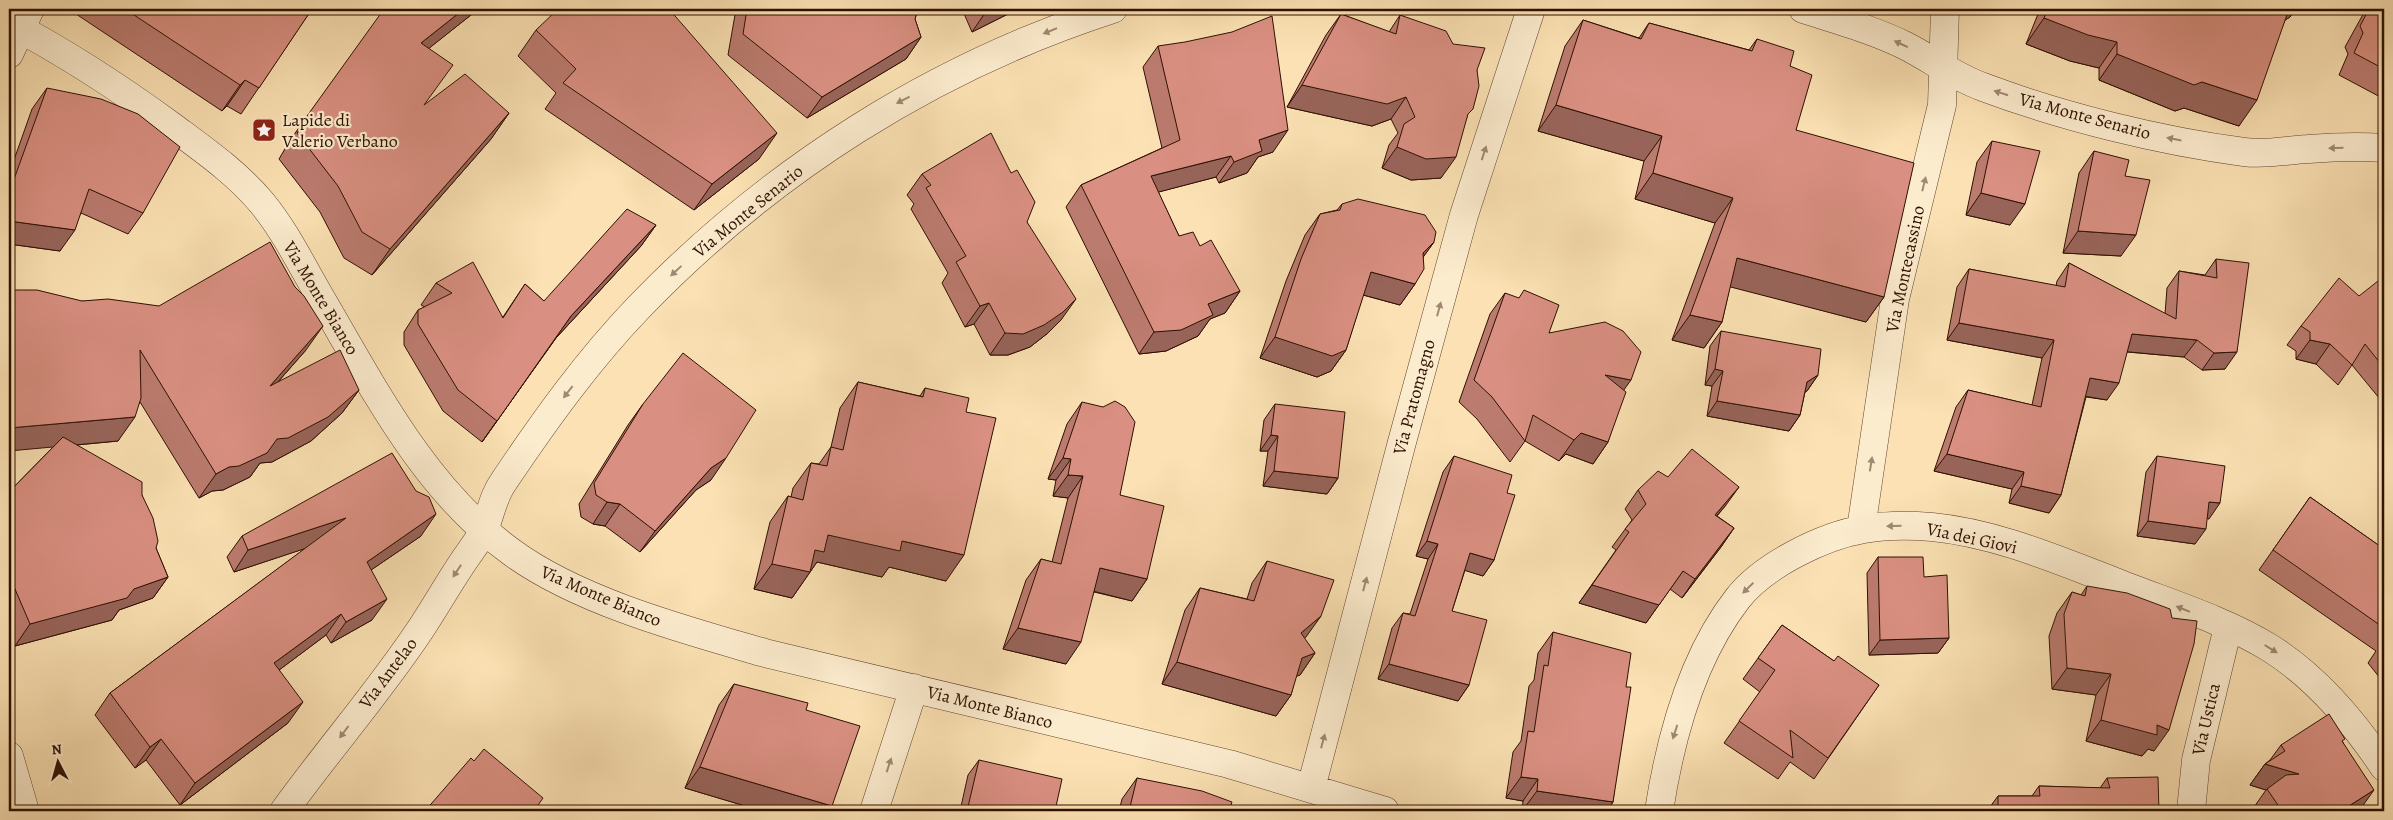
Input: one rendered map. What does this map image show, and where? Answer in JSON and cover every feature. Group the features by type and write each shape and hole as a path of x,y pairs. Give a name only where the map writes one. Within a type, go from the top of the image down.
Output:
{"street":[{"name":"Via Monte Senario","path":"484,530 501,484 580,376 639,308 737,216 814,158 892,106 1006,50 1070,23 1112,9"},
{"name":"Via Pratomagno","path":"1311,788 1399,451 1464,215 1530,9"},
{"name":"Via Monte Senario","path":"1803,9 1888,38 1923,56 1943,69 1983,87 2059,111 2149,134 2225,149 2263,153 2308,149 2384,148"},
{"name":"Via Montecassino","path":"1861,529 1895,299 1942,105 1945,9"},
{"name":"Via Monte Bianco","path":"19,20 199,146 222,164 262,204 290,246 418,456 444,488 484,530 508,550 550,576 664,622 765,653 1229,764 1385,811"},
{"path":"9,54 19,20"},
{"name":"Via dei Giovi","path":"1659,811 1670,749 1681,712 1703,657 1737,599 1767,572 1794,555 1861,529 1891,526 1934,528 2011,544 2065,563 2228,627 2272,649 2306,676 2355,728 2384,767"},
{"name":"Via Antelao","path":"284,811 398,661 484,530"},
{"name":"Via Ustica","path":"2191,811 2199,747 2228,627"},
{"path":"874,811 914,688"},
{"path":"9,756 26,811"}],"building":[{"path":"125,9 312,9 259,88 245,80 240,85"},
{"path":"384,9 464,9 421,43 453,65 424,105 465,74 509,113 390,249 362,232 338,186 297,133 307,116"},
{"path":"558,9 669,9 777,133 712,184 563,83 576,69 536,30"},
{"path":"747,9 918,9 915,19 921,37 822,97 743,34"},
{"path":"2048,9 2289,9 2257,100 2202,82 2194,85 2117,54 2117,42 2088,35 2044,18"},
{"path":"2369,9 2384,9 2384,69 2354,53 2363,33 2360,26"},
{"path":"1341,14 1396,34 1400,15 1446,31 1453,44 1485,48 1477,70 1479,86 1473,109 1468,114 1456,157 1426,159 1397,147 1404,124 1415,117 1406,97 1387,104 1302,85"},
{"path":"1272,16 1288,130 1259,140 1262,151 1234,162 1231,156 1151,176 1179,236 1193,232 1200,246 1211,240 1240,291 1208,304 1213,315 1181,330 1154,332 1081,185 1180,140 1158,46 1232,32"},
{"path":"1583,20 1641,39 1649,23 1752,51 1757,39 1794,51 1790,66 1812,75 1796,130 1914,163 1884,297 1737,258 1722,322 1690,315 1733,198 1653,173 1662,136 1556,105"},
{"path":"47,88 101,99 138,114 180,147 143,213 89,189 75,230 9,221 9,193"},
{"path":"991,133 1011,173 1017,170 1035,202 1027,222 1076,299 1063,312 1044,325 1023,334 1005,333 989,303 980,306 956,262 966,256 926,188 931,185 922,174"},
{"path":"1992,141 2040,151 2025,204 1981,193"},
{"path":"2094,151 2129,160 2125,176 2150,180 2136,235 2078,231"},
{"path":"1358,199 1425,215 1436,232 1434,242 1423,253 1424,269 1415,284 1371,272 1346,350 1332,356 1275,337 1301,259 1320,214 1340,210 1342,204"},
{"path":"627,209 656,225 571,316 497,421 458,390 418,324 418,310 452,293 436,283 473,262 503,318 525,284 544,301"},
{"path":"270,242 295,287 304,296 323,326 270,386 340,350 359,390 328,417 288,438 277,439 267,453 239,466 229,467 216,474 140,350 141,398 135,417 9,428 9,290 37,290 82,301 108,299 159,306"},
{"path":"2216,259 2249,263 2237,352 2214,353 2197,340 2132,334 2119,383 2090,378 2061,495 2021,486 2024,472 1947,454 1968,390 2041,407 2054,340 1959,323 1969,269 2065,287 2069,263 2176,319 2179,271 2217,278"},
{"path":"2339,278 2359,296 2378,281 2384,288 2384,368 2365,344 2352,365 2330,344 2310,340 2310,332 2301,326"},
{"path":"1524,290 1559,305 1549,333 1605,322 1623,331 1641,352 1631,380 1605,375 1626,392 1608,442 1581,433 1574,440 1533,415 1525,441 1492,397 1474,380 1505,293 1519,298"},
{"path":"1721,331 1821,349 1818,375 1807,382 1800,415 1717,401 1723,371 1715,369"},
{"path":"683,353 756,410 726,458 711,468 655,531 620,504 607,502 596,495 594,483 643,404"},
{"path":"858,382 923,397 925,388 969,398 966,412 996,418 964,555 902,541 900,551 828,535 824,552 815,550 810,572 772,564 788,496 803,500 811,463 827,466 831,447 843,450"},
{"path":"1115,401 1125,407 1135,422 1120,495 1164,506 1147,579 1100,568 1081,642 1018,628 1041,559 1061,564 1083,476 1068,475 1071,459 1063,458 1082,402 1103,407"},
{"path":"1275,404 1345,412 1338,478 1274,471 1278,436 1271,435"},
{"path":"63,437 142,482 142,495 153,518 158,541 156,548 168,577 134,589 127,598 30,624 9,575 9,492"},
{"path":"1692,449 1739,487 1715,515 1734,528 1695,579 1683,571 1659,605 1592,585 1629,532 1625,529 1646,504 1638,490 1658,471 1668,477"},
{"path":"392,453 416,491 429,497 436,514 367,562 387,599 346,622 341,614 274,663 303,702 195,783 161,739 150,747 110,693 346,518 248,550 242,536"},
{"path":"1454,456 1512,475 1507,493 1515,495 1494,560 1470,553 1452,611 1487,620 1469,685 1389,664 1403,613 1415,616 1438,544 1427,541"},
{"path":"2157,456 2225,466 2220,503 2209,502 2206,529 2148,521"},
{"path":"2310,497 2384,549 2384,628 2273,550"},
{"path":"1878,557 1923,557 1924,577 1947,575 1949,638 1880,640"},
{"path":"1267,561 1334,580 1321,616 1301,633 1315,653 1302,658 1291,695 1177,662 1200,588 1254,601"},
{"path":"2087,586 2127,593 2170,609 2172,618 2197,621 2194,644 2169,730 2157,725 2157,735 2101,720 2111,674 2067,668 2064,614 2072,592 2085,596"},
{"path":"1782,625 1834,661 1838,656 1879,685 1828,758 1790,730 1793,758 1739,721 1775,670 1758,658"},
{"path":"1553,632 1631,653 1626,687 1631,687 1613,802 1537,791 1538,779 1521,777 1528,731 1534,732 1544,665 1548,666"},
{"path":"734,684 808,703 806,710 860,726 832,806 700,767"},
{"path":"2329,714 2345,739 2342,741 2374,790 2341,811 2282,811 2267,789 2286,775 2299,774 2265,764 2285,751 2281,745"},
{"path":"484,749 543,798 534,811 425,811 471,758 474,761"},
{"path":"979,760 1062,779 1055,811 967,811"},
{"path":"2158,777 2159,811 1998,811 1998,796 2040,796 2039,786 2110,788 2107,778"},
{"path":"1137,778 1202,791 1232,802 1229,811 1129,811"}],"place":[{"name":"Lapide di Valerio Verbano","path":"264,130"}]}
